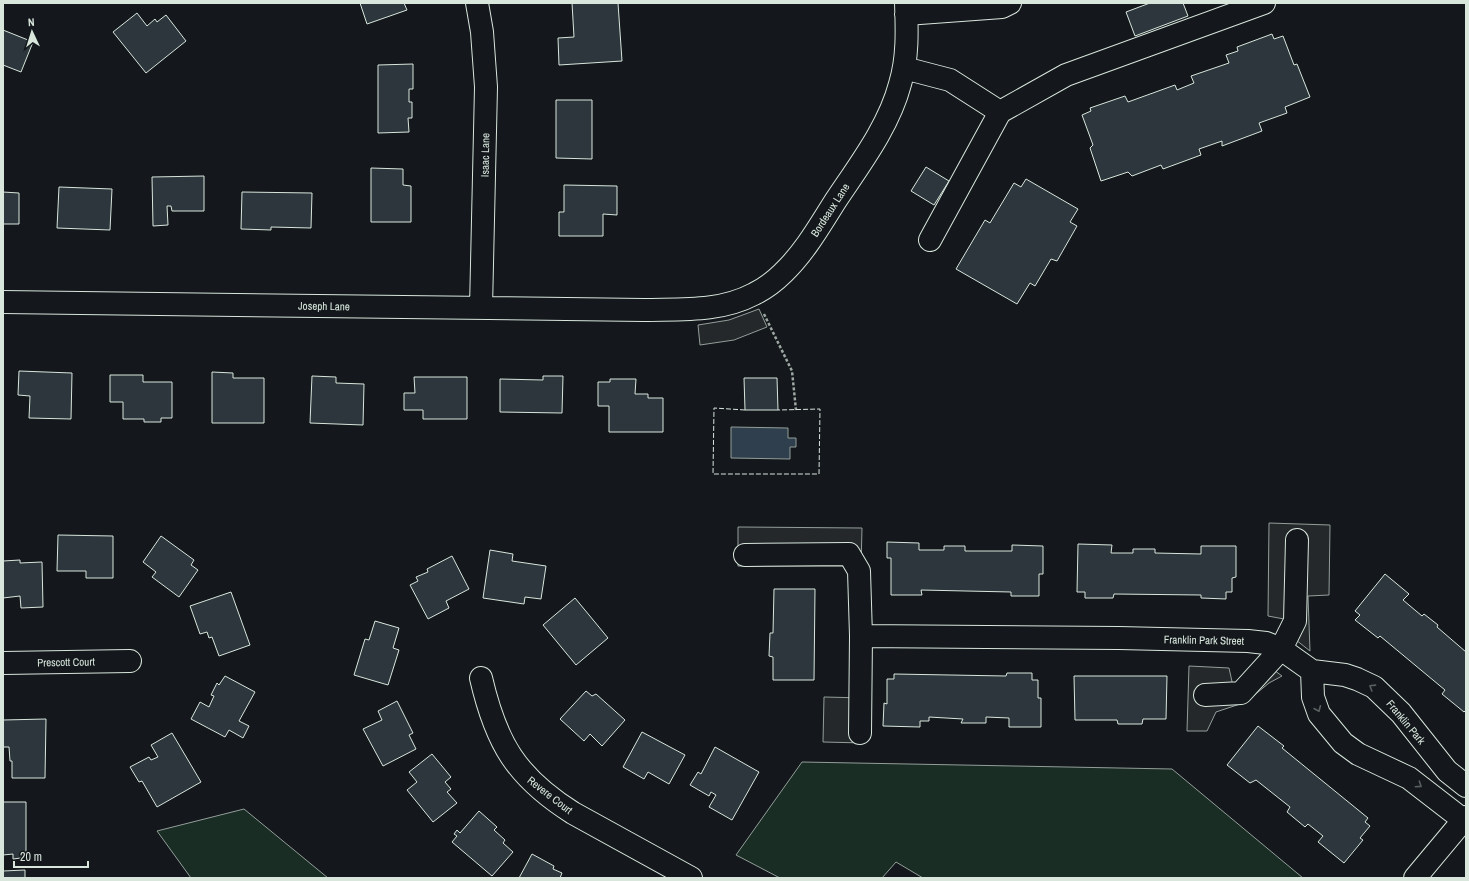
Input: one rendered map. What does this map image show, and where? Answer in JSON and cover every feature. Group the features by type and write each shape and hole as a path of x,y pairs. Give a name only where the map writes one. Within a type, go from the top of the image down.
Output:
{"street":[{"name":"Isaac Lane","path":"477,3 482,32 486,87 480,308"},
{"path":"906,9 1002,8 1010,3"},
{"path":"930,240 1000,112 1066,75 1264,3"},
{"name":"Bordeaux Lane","path":"644,310 702,309 721,306 754,294 783,273 807,245 868,152 882,126 900,86 904,68 906,9"},
{"path":"904,68 950,80 1000,112"},
{"name":"Joseph Lane","path":"3,302 644,310"},
{"path":"1205,695 1241,693 1281,649 1295,621 1297,540"},
{"path":"745,555 849,554 859,571 861,636 860,733"},
{"name":"Franklin Park Street","path":"861,636 1119,638 1248,641 1266,644 1281,649 1312,671"},
{"name":"Prescott Court","path":"3,663 130,661"},
{"path":"1312,671 1313,697 1319,714 1343,743 1358,754 1409,778 1465,819 1415,878"},
{"name":"Franklin Park","path":"1312,671 1345,675 1374,687 1401,713 1447,771 1466,786"},
{"name":"Revere Court","path":"481,678 497,732 516,764 528,778 557,803 573,813 691,878"}],"path":[{"path":"754,294 792,371 796,410"}],"green space":[{"path":"802,762 1172,769 1303,878 923,878 896,862 882,878 780,878 736,855"},
{"path":"244,809 328,878 191,878 157,831"}],"shaded area":[{"path":"759,309 767,327 734,340 700,345 698,325 729,320"},
{"path":"1269,523 1330,525 1329,595 1308,596 1310,651 1282,629 1284,619 1268,616"},
{"path":"738,527 862,528 861,566 738,566"},
{"path":"1260,660 1282,676 1269,683 1246,702 1216,712 1207,731 1187,731 1189,666 1229,668 1233,686"},
{"path":"824,697 865,698 864,743 823,742"}],"water":[{"path":"731,427 788,428 788,438 796,438 796,447 790,447 790,459 731,458"}],"building":[{"path":"360,3 404,3 407,10 367,24"},
{"path":"572,3 618,3 622,61 559,65 558,38 574,37"},
{"path":"1150,3 1183,3 1188,16 1135,36 1126,12"},
{"path":"137,13 147,26 155,19 157,22 166,15 186,41 146,73 113,32"},
{"path":"3,30 33,42 21,72 3,65"},
{"path":"1272,34 1274,39 1283,36 1294,65 1297,64 1310,97 1285,107 1287,113 1259,123 1262,131 1222,146 1222,141 1199,149 1201,155 1163,169 1161,165 1132,176 1128,172 1101,181 1090,148 1093,145 1082,115 1091,111 1090,108 1125,96 1128,102 1175,85 1177,90 1194,83 1191,76 1229,63 1226,55 1238,51 1237,47"},
{"path":"413,64 413,89 409,89 409,102 412,102 412,118 408,118 409,132 378,133 378,65"},
{"path":"556,100 592,100 592,159 556,158"},
{"path":"926,167 949,181 934,205 911,191"},
{"path":"371,168 403,169 403,185 411,186 411,222 371,222"},
{"path":"204,176 204,211 172,211 171,206 167,206 168,225 153,226 152,177"},
{"path":"1026,179 1078,209 1070,222 1077,226 1057,261 1051,259 1035,286 1030,283 1017,304 956,269 985,220 990,223 1014,183 1021,187"},
{"path":"564,185 617,186 617,215 603,214 603,236 559,236 559,212 564,212"},
{"path":"59,187 112,189 110,230 57,228"},
{"path":"3,192 19,193 19,224 3,224"},
{"path":"242,192 312,193 311,228 271,227 271,230 241,229"},
{"path":"19,371 72,373 71,419 29,418 30,396 18,395"},
{"path":"212,372 233,373 233,378 264,378 264,423 212,423"},
{"path":"110,375 143,375 143,382 172,382 172,418 161,418 161,422 144,422 144,419 123,419 123,402 110,402"},
{"path":"312,376 336,377 336,383 364,384 363,425 310,423"},
{"path":"543,376 563,376 562,413 500,412 500,379 543,380"},
{"path":"414,377 467,377 467,419 423,419 423,410 404,410 404,393 415,393"},
{"path":"744,378 777,378 778,410 745,410"},
{"path":"610,379 636,379 635,394 648,394 648,398 663,398 663,432 609,432 609,406 598,406 598,382 610,382"},
{"path":"58,535 113,536 113,578 86,578 86,571 57,571"},
{"path":"161,536 194,560 191,565 198,570 179,597 152,577 156,572 143,562"},
{"path":"887,542 919,543 919,550 944,550 944,546 965,546 965,551 1012,551 1012,545 1043,546 1043,574 1039,574 1039,596 1011,596 1011,592 921,590 922,595 891,595 891,558 887,558"},
{"path":"1078,544 1112,545 1111,553 1133,553 1133,549 1155,549 1155,553 1201,554 1201,546 1236,546 1236,577 1232,578 1232,592 1226,592 1226,599 1201,598 1201,595 1114,594 1113,598 1085,598 1085,592 1077,592"},
{"path":"490,550 513,554 512,561 546,566 541,599 525,597 524,604 483,598"},
{"path":"452,556 469,589 446,601 449,608 428,619 410,585 418,581 416,577 428,572 427,569"},
{"path":"20,560 20,563 42,562 43,607 21,608 20,596 3,598 3,561"},
{"path":"1385,574 1409,594 1403,600 1422,616 1424,614 1438,625 1437,627 1466,652 1466,710 1464,712 1442,694 1445,690 1380,636 1378,638 1355,620 1360,615 1355,611"},
{"path":"774,589 815,589 814,680 773,680 773,657 769,656 770,633 773,633"},
{"path":"231,592 250,645 219,656 212,637 209,638 207,632 200,634 190,606"},
{"path":"575,598 608,638 576,665 543,625"},
{"path":"375,621 399,628 393,648 399,650 388,685 354,675 365,639 369,640"},
{"path":"1007,673 1032,673 1032,680 1038,680 1038,698 1041,698 1041,727 1009,727 1009,718 986,717 986,723 961,723 963,719 929,717 929,721 920,721 920,727 883,726 884,703 887,704 887,679 894,679 894,674 1006,676"},
{"path":"225,676 255,692 239,721 249,726 243,738 229,730 225,737 191,719 200,702 209,707 214,696 211,695 217,683 219,685"},
{"path":"1074,676 1167,676 1166,719 1143,719 1142,724 1118,724 1117,720 1075,720"},
{"path":"586,691 592,696 596,694 625,720 602,746 590,734 584,741 560,719"},
{"path":"397,701 413,733 409,735 416,749 383,766 363,729 382,720 378,711"},
{"path":"46,719 45,778 12,778 12,761 10,761 9,747 3,747 3,720"},
{"path":"1258,726 1284,746 1282,748 1368,818 1365,822 1370,826 1360,838 1363,840 1344,863 1318,842 1323,836 1308,824 1305,827 1287,812 1290,807 1256,780 1250,783 1227,765"},
{"path":"642,732 685,755 669,784 648,772 644,779 623,767"},
{"path":"172,733 201,782 157,807 142,781 139,782 130,767 149,757 151,760 158,757 151,745"},
{"path":"715,747 759,772 732,820 709,807 716,795 711,792 709,796 690,785 698,772 701,774"},
{"path":"432,754 451,777 445,782 451,789 447,792 457,803 433,822 407,790 417,782 409,772"},
{"path":"3,802 26,802 26,853 21,853 21,858 13,859 13,854 3,855"},
{"path":"479,811 497,827 494,830 505,840 503,843 513,852 492,876 452,842 457,836 454,834 457,830 460,833"},
{"path":"532,854 554,866 553,869 562,873 560,878 519,878"},
{"path":"25,870 25,878 3,878 3,871"}],"fence":[{"path":"745,410 714,408 713,474 819,474 820,409 778,410"}]}
